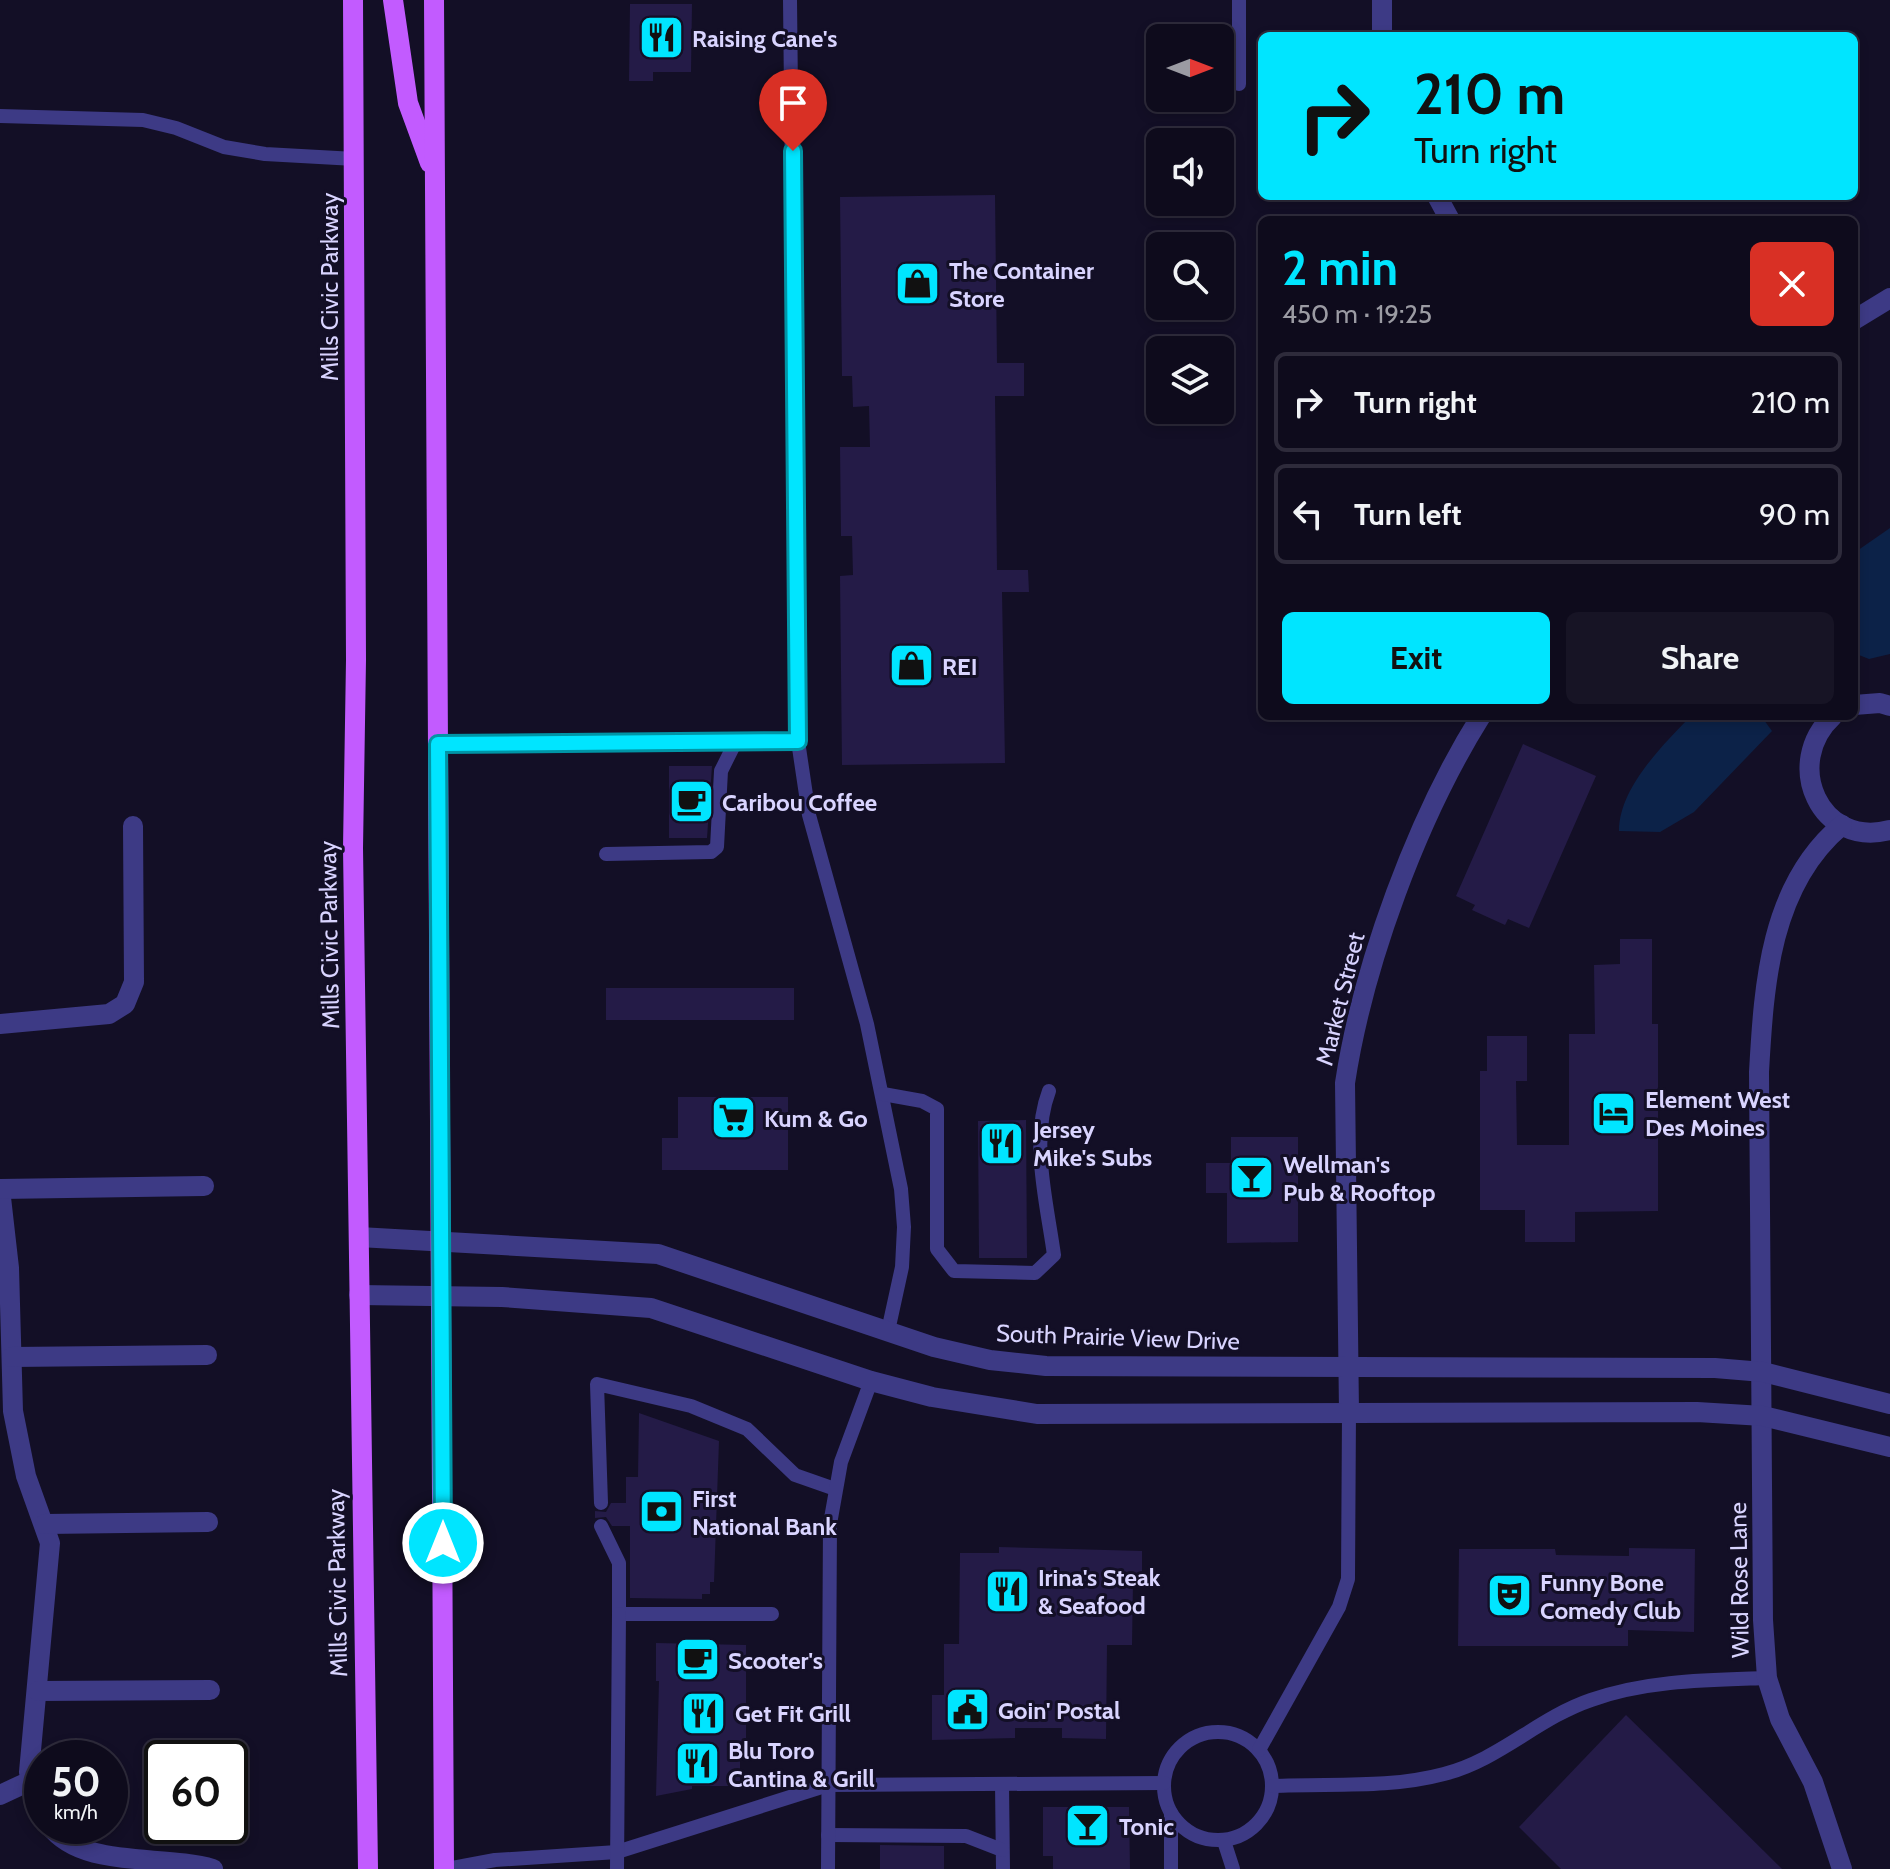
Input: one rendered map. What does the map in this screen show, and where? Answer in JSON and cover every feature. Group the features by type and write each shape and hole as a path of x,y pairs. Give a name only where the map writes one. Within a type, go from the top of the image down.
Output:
{"main road":[{"name":"Mills Civic Parkway","path":"353,0 353,848 368,1869"},
{"path":"393,0 408,103 435,174"},
{"path":"434,0 446,1869"}],"street":[{"path":"1382,0 1382,32"},
{"path":"1858,318 1890,298"},
{"path":"1858,705 1880,703 1890,706"},
{"name":"Market Street","path":"1349,1412 1345,1083 1350,1051 1371,969 1389,916 1430,815 1479,720"},
{"path":"1824,720 1812,745 1807,767 1811,789 1825,811 1842,825 1862,832 1890,830"},
{"name":"Wild Rose Lane","path":"1842,825 1821,843 1800,868 1777,933 1763,995 1759,1147 1763,1620 1767,1678 1780,1719 1813,1782 1842,1869"},
{"path":"0,1024 109,1014 125,1004 134,982 133,826"},
{"path":"34,1740 50,1543 26,1476 13,1411 0,1189 204,1186"},
{"name":"South Prairie View Drive","path":"359,1237 658,1254 888,1331 990,1360 1046,1366 1715,1368 1763,1372 1890,1404"},
{"path":"359,1295 441,1295 651,1308 871,1381 946,1400 1037,1414 1697,1412 1763,1416 1890,1447"},
{"path":"12,1357 207,1355"},
{"path":"45,1524 208,1522"},
{"path":"38,1691 210,1690"},
{"path":"0,1795 24,1784"},
{"path":"67,1844 75,1852 106,1862 191,1862 213,1869"}],"lane":[{"path":"790,0 798,741 809,815 883,1094 904,1227 902,1267 888,1331"},
{"path":"1239,0 1239,84"},
{"path":"0,116 143,120 237,150 355,159"},
{"path":"606,854 711,852 717,847 721,771 736,741"},
{"path":"438,744 798,741"},
{"path":"883,1094 922,1101 937,1109 937,1249 954,1271 1035,1273 1054,1255 1041,1152 1041,1112 1049,1091"},
{"path":"828,1869 828,1599 835,1489 871,1381"},
{"path":"601,1503 597,1384 691,1406 747,1429 795,1475 835,1489"},
{"path":"1259,1750 1339,1607 1348,1579 1349,1412"},
{"path":"601,1526 619,1563 617,1869"},
{"path":"619,1614 772,1614"},
{"path":"1273,1786 1392,1784 1445,1774 1499,1753 1541,1724 1590,1700 1635,1688 1767,1678"},
{"path":"1171,1813 1183,1828 1204,1839 1224,1841 1240,1836 1257,1824 1269,1807 1273,1786 1269,1766 1259,1750 1244,1738 1227,1732 1210,1732 1193,1737 1178,1749 1170,1761 1164,1783 1171,1813 1171,1869"},
{"path":"446,1869 495,1860 617,1852 828,1785 1164,1783"},
{"path":"1002,1784 1003,1869"},
{"path":"828,1835 966,1836 1002,1850"},
{"path":"1224,1841 1233,1869"}],"water":[{"path":"1890,528 1890,654 1869,659 1858,655 1858,550"},
{"path":"1687,720 1764,720 1772,731 1694,812 1660,832 1619,831 1626,799 1655,754"}],"building":[{"name":"Raising Cane's","path":"630,4 692,4 691,72 653,72 653,81 629,81"},
{"path":"995,195 997,363 1024,363 1024,396 995,396 997,570 1028,570 1029,592 1002,592 1005,763 842,765 840,576 853,575 852,536 841,536 840,447 870,447 869,406 853,407 852,376 842,376 840,197"},
{"path":"1523,744 1596,776 1529,928 1508,919 1505,925 1472,910 1475,905 1456,896"},
{"name":"Caribou Coffee","path":"669,766 712,766 707,838 669,838"},
{"name":"Element West Des Moines","path":"1620,939 1652,939 1652,1024 1658,1024 1658,1211 1575,1212 1575,1242 1525,1242 1525,1210 1480,1210 1480,1071 1487,1071 1487,1036 1527,1036 1527,1081 1516,1081 1517,1145 1569,1145 1569,1034 1595,1034 1594,965 1620,964"},
{"path":"606,988 794,988 794,1020 606,1020"},
{"name":"Kum & Go","path":"678,1097 788,1097 788,1170 662,1170 662,1138 678,1138"},
{"path":"1026,1120 1027,1258 979,1258 978,1121"},
{"name":"Wellman's Pub & Rooftop","path":"1231,1137 1298,1137 1298,1242 1227,1243 1227,1193 1206,1193 1206,1163 1231,1163"},
{"name":"First National Bank","path":"639,1413 719,1441 714,1582 710,1582 710,1594 702,1594 702,1599 630,1598 630,1526 612,1526 606,1517 595,1518 595,1511 606,1512 611,1503 626,1503 626,1477 638,1477"},
{"path":"999,1547 1142,1551 1142,1582 1133,1582 1132,1645 1107,1645 1106,1739 1062,1738 1062,1728 1015,1728 1015,1738 932,1740 932,1695 944,1695 944,1644 959,1644 960,1553 999,1553"},
{"path":"1629,1548 1695,1549 1694,1632 1628,1630 1628,1646 1458,1646 1459,1549 1555,1549 1556,1555 1629,1556"},
{"path":"656,1643 746,1645 746,1747 740,1747 740,1786 692,1786 692,1789 656,1796 659,1681 656,1681"},
{"path":"1626,1715 1782,1869 1561,1869 1519,1827"},
{"path":"1043,1807 1129,1807 1130,1869 1053,1869 1053,1856 1043,1856"},
{"path":"880,1845 944,1846 944,1869 880,1869"}],"place":[{"name":"Raising Cane's","path":"661,38"},
{"name":"The Container Store","path":"918,284"},
{"name":"REI","path":"911,666"},
{"name":"Caribou Coffee","path":"691,802"},
{"name":"Element West Des Moines","path":"1614,1113"},
{"name":"Kum & Go","path":"733,1118"},
{"name":"Jersey Mike's Subs","path":"1002,1143"},
{"name":"Wellman's Pub & Rooftop","path":"1252,1178"},
{"name":"First National Bank","path":"661,1512"},
{"name":"Irina's Steak & Seafood","path":"1007,1591"},
{"name":"Funny Bone Comedy Club","path":"1509,1596"},
{"name":"Scooter's","path":"697,1660"},
{"name":"Goin' Postal","path":"967,1710"},
{"name":"Get Fit Grill","path":"704,1713"},
{"name":"Blu Toro Cantina & Grill","path":"697,1764"},
{"name":"Tonic","path":"1088,1826"}],"route":[{"path":"443,1543 438,744 798,741 793,151"}]}
